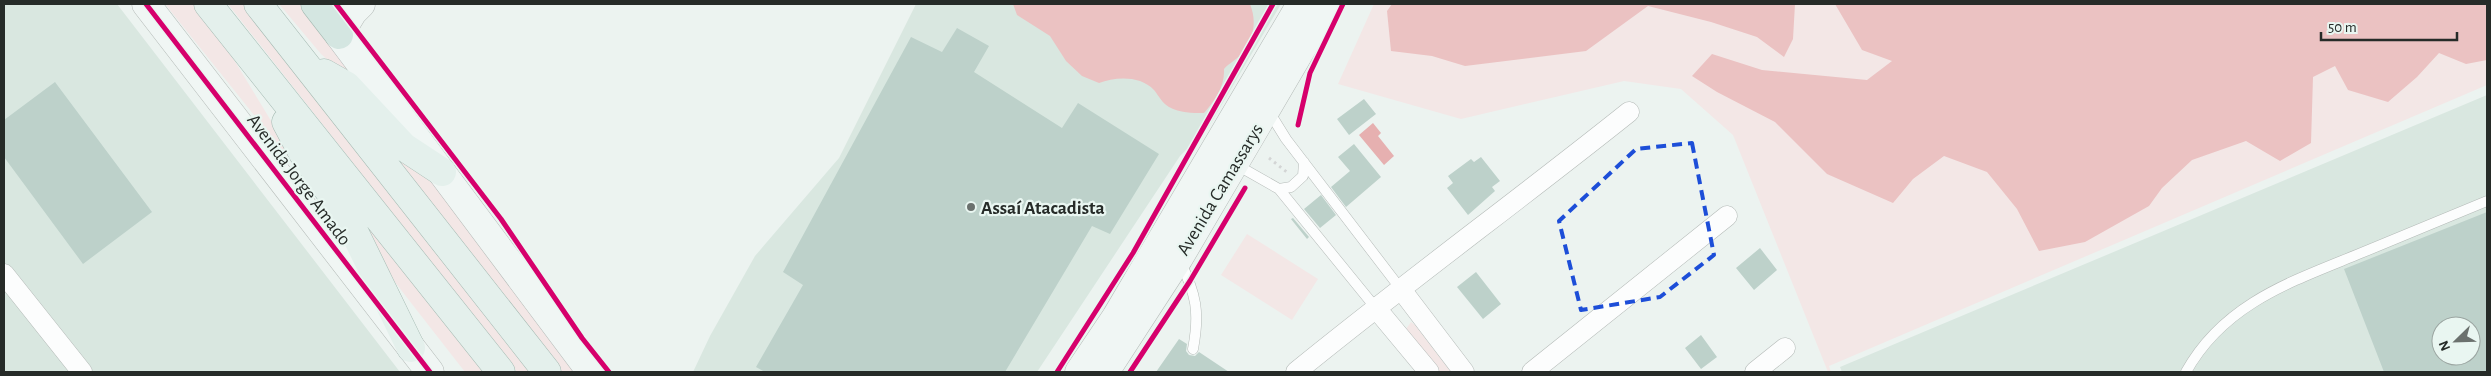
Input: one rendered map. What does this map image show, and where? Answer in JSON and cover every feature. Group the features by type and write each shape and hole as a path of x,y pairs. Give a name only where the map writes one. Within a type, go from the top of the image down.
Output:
{"highway":[{"path":"315,4 339,35"}],"main road":[{"name":"Avenida Jorge Amado","path":"208,4 501,372"},
{"path":"258,4 547,372"},
{"path":"248,54 302,152 347,217 410,348"},
{"path":"310,68 328,74 346,86 404,148 442,172"}],"street":[{"name":"Avenida Jorge Amado","path":"146,4 430,372"},
{"path":"361,4 353,12 339,35 591,372"},
{"name":"Avenida Camassarys","path":"1080,372 1116,317 1300,4"},
{"name":"Avenida Camassarys","path":"1105,372 1178,258 1328,4"},
{"path":"1296,372 1375,307 1518,200 1629,112"},
{"path":"1532,372 1727,216"},
{"path":"4,274 82,372"},
{"path":"1400,288 1464,372"},
{"path":"1375,307 1429,372"},
{"path":"1755,372 1785,348"}],"lane":[{"path":"1267,108 1286,139 1400,288"},
{"path":"1279,188 1291,186 1303,176 1304,162"},
{"path":"1234,163 1279,188 1375,307"},
{"path":"2186,372 2193,359 2225,322 2272,290 2487,201"},
{"path":"1178,258 1196,297 1197,330 1193,349"}],"path":[{"path":"1269,158 1290,175"}],"highlighted area":[{"path":"1692,143 1714,255 1660,297 1581,310 1559,221 1636,149"}],"shaded area":[{"path":"4,4 117,4 400,372 4,372"},
{"path":"165,4 197,4 208,17 310,185"},
{"path":"228,4 246,4 537,372 517,372"},
{"path":"279,4 303,4 365,93 321,54"},
{"name":"Assaí Atacadista","path":"916,4 1281,4 1208,128 1180,156 1037,372 693,372 710,336 755,256 839,158"},
{"path":"1013,4 1250,4 1254,23 1252,35 1246,47 1224,69 1221,87 1212,103 1204,113 1191,113 1169,107 1154,90 1142,82 1112,79 1099,83 1082,76 1066,61 1050,36 1017,15"},
{"path":"1374,4 2487,4 2487,85 1829,366 1831,372 1828,372 1733,135 1681,89 1624,81 1461,119 1338,84"},
{"path":"1392,4 1795,4 1793,39 1784,57 1757,37 1711,22 1648,6 1586,51 1465,66 1432,56 1391,51 1387,11"},
{"path":"1835,4 2487,4 2487,60 2466,64 2439,53 2417,77 2388,102 2348,90 2335,66 2313,77 2311,143 2280,161 2246,141 2192,160 2162,188 2149,206 2085,242 2039,251 2017,209 1987,172 1944,156 1913,179 1893,203 1827,174 1775,122 1717,92 1692,76 1712,54 1762,70 1867,80 1892,61 1862,50"},
{"path":"2487,95 2487,372 1842,372 1840,367"},
{"path":"346,99 431,179 508,278 574,372 561,372"},
{"path":"1373,123 1381,133 1378,136 1394,156 1384,165 1359,135"},
{"path":"368,220 490,372 465,372 387,272 365,232"},
{"path":"1247,234 1318,279 1292,320 1221,275"},
{"path":"1411,322 1451,372 1440,372 1406,329"}],"building":[{"name":"Assaí Atacadista","path":"957,28 989,46 974,72 1062,128 1078,103 1159,154 1110,234 1092,226 1005,372 765,372 756,367 803,285 783,272 911,37 942,52"},
{"path":"55,82 152,212 83,264 4,157 4,120"},
{"path":"1364,99 1376,114 1349,135 1337,119"},
{"path":"1354,144 1381,177 1346,207 1331,187 1350,171 1338,157"},
{"path":"1481,157 1500,181 1492,187 1495,191 1468,215 1447,188 1453,183 1448,176 1471,159 1474,162"},
{"path":"1321,195 1336,215 1320,228 1304,209"},
{"path":"2487,212 2487,372 2384,372 2344,269"},
{"path":"1293,218 1309,237 1307,239 1291,219"},
{"path":"1760,248 1777,270 1754,290 1736,268"},
{"path":"1476,272 1501,304 1483,319 1457,287"},
{"path":"1701,335 1717,357 1701,369 1685,348"},
{"path":"1179,339 1187,344 1186,351 1189,355 1195,356 1199,352 1229,372 1156,372"}],"cycle path":[{"path":"146,4 430,372"},
{"path":"336,4 501,219 582,338 609,372"},
{"path":"1057,372 1133,253 1273,4"},
{"path":"1298,125 1310,73 1343,4"},
{"path":"1130,372 1190,281 1245,188"}],"place":[{"name":"Assaí Atacadista","path":"971,207"}]}
